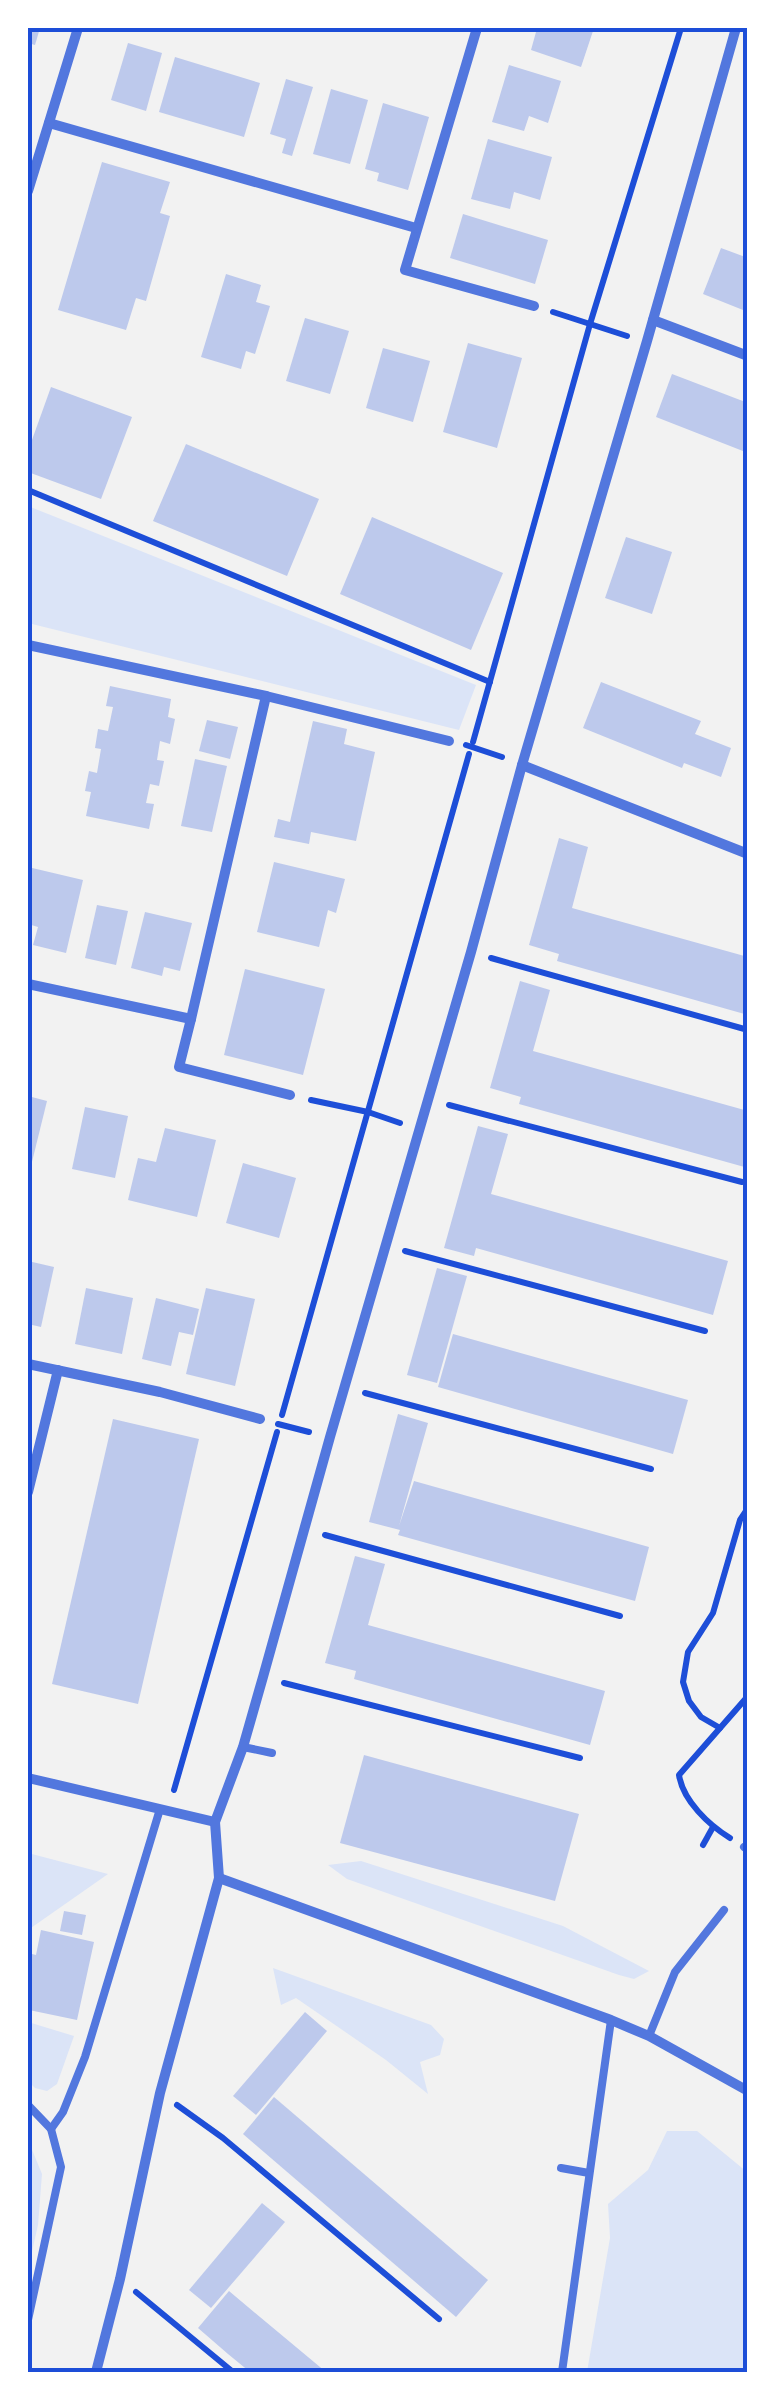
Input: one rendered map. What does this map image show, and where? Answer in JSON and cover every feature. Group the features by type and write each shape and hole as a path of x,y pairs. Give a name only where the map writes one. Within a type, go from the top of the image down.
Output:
{"street":[{"path":"28,192 78,28"},
{"path":"476,28 405,270 534,306"},
{"path":"96,2372 160,2093 219,1878 216,1822 264,1678 384,1246 736,28"},
{"path":"49,123 416,228"},
{"path":"653,320 748,356"},
{"path":"28,645 266,696 449,741"},
{"path":"266,696 179,1067 290,1095"},
{"path":"522,765 748,854"},
{"path":"28,984 191,1019"},
{"path":"28,1364 160,1392 260,1419"},
{"path":"28,1492 58,1370"},
{"path":"28,1778 216,1822"},
{"path":"219,1878 611,2020 649,2036 748,2091"}],"lane":[{"path":"243,1747 272,1754"},
{"path":"51,2130 63,2112 85,2057 164,1810"},
{"path":"649,2036 674,1972 724,1910"},
{"path":"562,2372 611,2020"},
{"path":"28,2107 51,2130 61,2167 28,2320"},
{"path":"561,2168 589,2173"}],"path":[{"path":"164,1810 280,1424 590,324 681,28"},
{"path":"534,306 648,341"},
{"path":"28,490 490,682"},
{"path":"472,747 522,765"},
{"path":"470,952 748,1030"},
{"path":"290,1095 368,1112 419,1130"},
{"path":"428,1100 742,1182"},
{"path":"384,1246 705,1330"},
{"path":"344,1388 652,1469"},
{"path":"260,1419 330,1437"},
{"path":"720,1728 701,1717 689,1701 684,1682 688,1652 714,1613 740,1520 748,1508"},
{"path":"304,1530 620,1616"},
{"path":"264,1678 580,1758"},
{"path":"746,1849 713,1827 681,1788 679,1775 748,1696"},
{"path":"704,1845 713,1827"},
{"path":"160,2093 223,2138 439,2319"},
{"path":"120,2278 232,2372"}],"shaded area":[{"path":"28,506 476,685 459,730 28,623"},
{"path":"28,1853 108,1874 28,1930"},
{"path":"361,1861 563,1926 649,1971 634,1979 619,1975 347,1879 328,1865"},
{"path":"273,1968 431,2025 444,2039 440,2055 420,2062 428,2094 296,1998 281,2005"},
{"path":"28,2022 74,2036 57,2084 47,2091 28,2081"},
{"path":"667,2131 697,2131 747,2172 747,2366 742,2372 587,2372 610,2238 608,2204 648,2170"},
{"path":"28,2140 42,2174 38,2225 28,2269"}],"building":[{"path":"28,28 40,28 35,45 28,43"},
{"path":"522,28 594,28 581,67 531,50 536,32"},
{"path":"128,43 162,53 146,111 111,100"},
{"path":"175,57 260,83 244,137 159,112"},
{"path":"509,65 561,81 548,123 529,116 524,131 492,122"},
{"path":"286,79 313,87 292,156 282,153 286,139 270,134"},
{"path":"331,89 368,100 350,164 313,154"},
{"path":"383,103 429,117 408,190 377,181 379,173 365,169"},
{"path":"488,139 552,157 540,200 514,192 510,209 471,199"},
{"path":"102,162 170,182 160,213 170,216 146,301 136,298 126,330 58,310"},
{"path":"463,214 548,240 535,284 450,258"},
{"path":"721,248 748,258 748,312 703,294"},
{"path":"226,274 261,285 256,302 270,306 255,354 246,351 241,369 201,357"},
{"path":"305,318 349,331 330,394 286,381"},
{"path":"468,343 522,358 497,448 443,432"},
{"path":"383,348 430,361 413,422 366,408"},
{"path":"672,374 748,403 748,453 656,417"},
{"path":"51,387 132,417 101,499 28,472 28,451"},
{"path":"186,444 319,499 287,576 153,521"},
{"path":"372,517 503,573 471,650 340,594"},
{"path":"626,537 672,552 652,614 605,598"},
{"path":"601,682 701,721 695,734 731,748 721,777 684,763 682,768 583,728"},
{"path":"110,686 171,699 168,717 175,719 170,744 160,741 157,760 164,761 159,786 150,784 146,803 154,804 149,829 86,816 91,792 85,791 89,771 97,773 101,749 95,748 98,729 108,731 113,707 106,706"},
{"path":"207,720 238,727 230,759 199,751"},
{"path":"313,721 347,729 344,744 375,752 356,841 311,832 309,844 274,837 278,819 290,822"},
{"path":"195,759 227,766 212,832 181,826"},
{"path":"559,838 588,847 572,908 748,957 748,1015 557,961 559,954 529,945"},
{"path":"274,862 345,879 336,913 328,910 319,947 257,932"},
{"path":"28,867 83,880 66,953 33,945 38,927 28,924"},
{"path":"97,905 128,911 116,965 85,958"},
{"path":"145,912 192,923 180,971 164,967 162,976 131,968"},
{"path":"245,969 325,989 303,1075 224,1055"},
{"path":"520,981 550,990 533,1051 748,1111 748,1168 519,1104 521,1097 490,1088"},
{"path":"28,1096 47,1101 29,1174 28,1173"},
{"path":"85,1107 128,1116 115,1178 72,1169"},
{"path":"478,1126 508,1134 491,1194 728,1261 713,1315 476,1248 474,1256 444,1248"},
{"path":"165,1128 216,1140 197,1217 128,1200 138,1158 156,1162"},
{"path":"243,1163 296,1178 279,1238 226,1223"},
{"path":"28,1261 54,1267 41,1327 28,1324"},
{"path":"437,1268 467,1276 437,1383 407,1375"},
{"path":"86,1288 133,1298 122,1354 75,1344"},
{"path":"206,1288 255,1299 235,1386 186,1374"},
{"path":"156,1298 199,1309 193,1335 179,1332 171,1366 142,1359"},
{"path":"453,1334 688,1400 673,1454 438,1387"},
{"path":"398,1414 428,1423 399,1526 414,1481 649,1547 635,1601 398,1535 400,1530 369,1522"},
{"path":"113,1419 199,1439 138,1704 52,1684"},
{"path":"355,1556 385,1564 368,1625 605,1691 590,1745 354,1679 356,1671 325,1663"},
{"path":"364,1755 579,1814 555,1901 340,1843"},
{"path":"64,1911 86,1915 82,1935 60,1931"},
{"path":"41,1930 94,1942 77,2020 29,2010 32,1994 28,1993 28,1953 36,1955"},
{"path":"305,2012 327,2031 256,2115 233,2096"},
{"path":"274,2097 488,2280 456,2317 243,2134"},
{"path":"262,2203 285,2222 211,2308 189,2290"},
{"path":"229,2291 326,2372 250,2372 228,2354 198,2328"}]}
